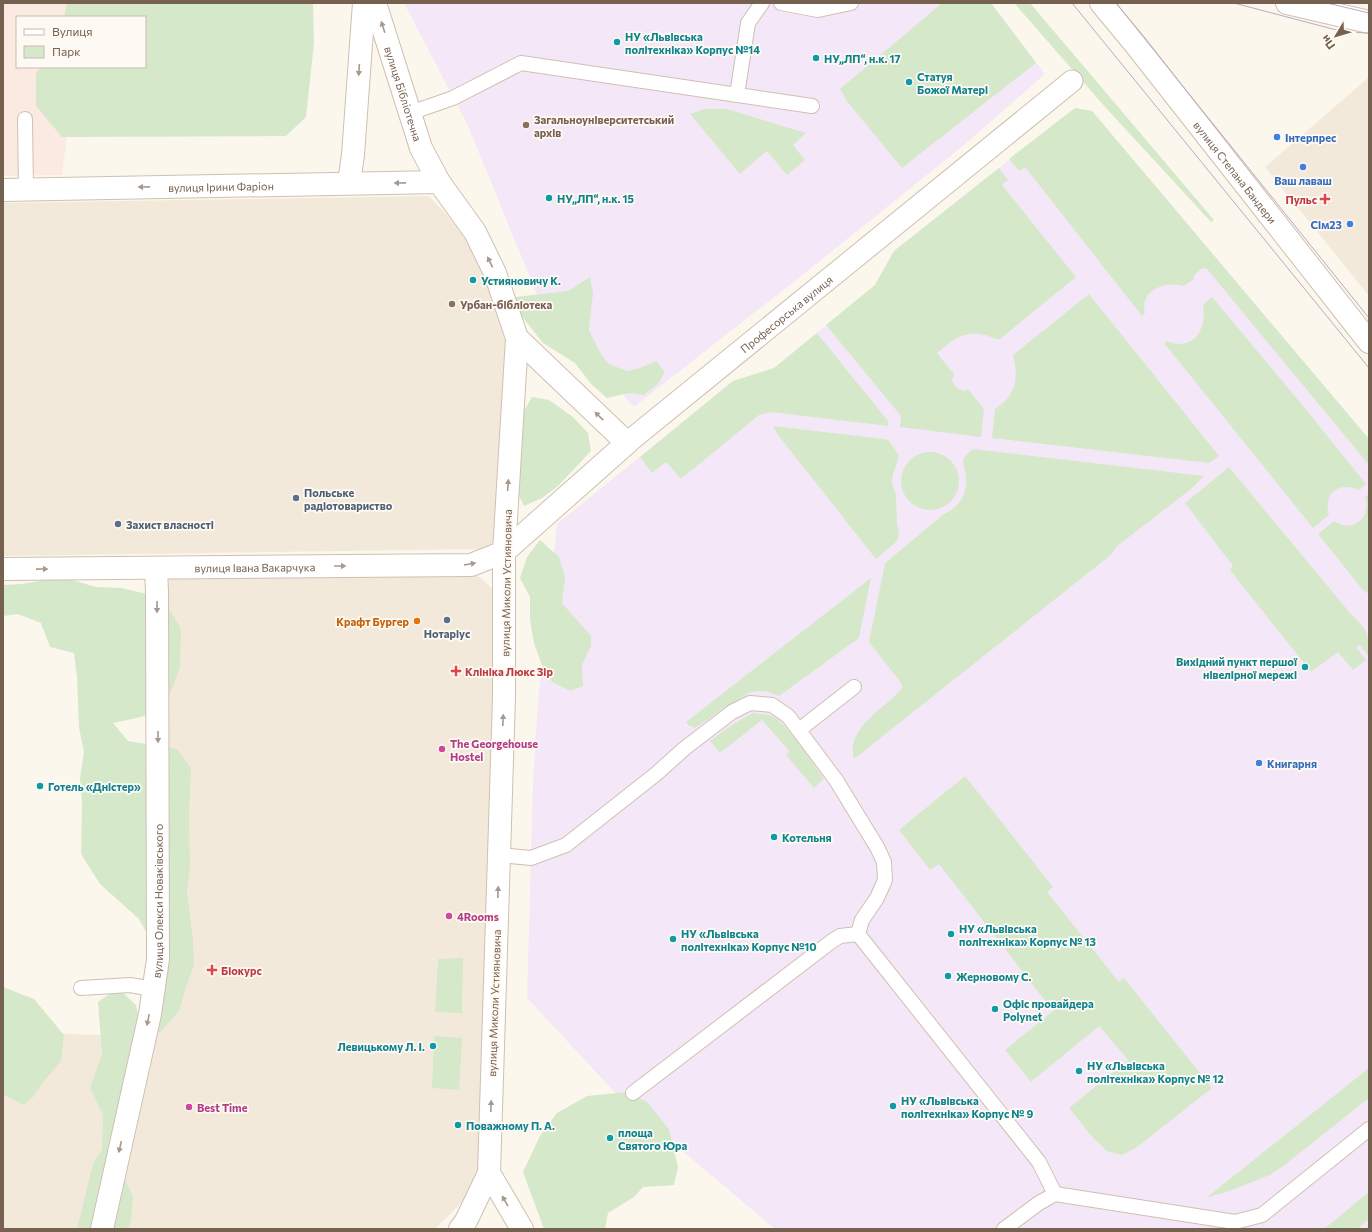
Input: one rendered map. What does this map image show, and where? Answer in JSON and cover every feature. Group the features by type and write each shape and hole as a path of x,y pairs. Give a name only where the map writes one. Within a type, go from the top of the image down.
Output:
{"street":[{"path":"349,183 353,155 364,3"},
{"name":"вулиця Бібліотечна","path":"375,3 422,148 439,182"},
{"name":"вулиця Степана Бандери","path":"1101,3 1135,44 1369,342"},
{"path":"1287,3 1369,22"},
{"name":"Професорська вулиця","path":"504,552 627,443 1072,81"},
{"name":"вулиця Ірини Фаріон","path":"3,190 439,182"},
{"name":"вулиця Миколи Устияновича","path":"439,182 475,232 495,273 517,338 504,552 504,697 488,1173 466,1221 460,1229"},
{"name":"вулиця Миколи Устияновича","path":"517,338 627,443"},
{"name":"вулиця Івана Вакарчука","path":"3,569 471,565 504,552"},
{"name":"вулиця Олекси Новаківського","path":"102,1229 150,1014 158,959 156,568"},
{"path":"488,1173 522,1229"}],"lane":[{"path":"737,95 748,23 762,3"},
{"path":"781,3 818,10 852,3"},
{"path":"410,113 453,98 521,63 812,106"},
{"path":"24,119 26,190"},
{"path":"799,730 854,687"},
{"path":"499,855 531,858 566,845 656,774 685,748 732,712 750,703 772,705 788,716 836,780 878,847 884,862 885,880 877,898 862,920 858,934"},
{"path":"633,1093 642,1088 832,941 840,936 858,934"},
{"path":"858,934 1039,1162 1055,1194"},
{"path":"81,988 130,985 154,989"},
{"path":"1004,1229 1039,1203 1055,1194 1235,1222 1262,1215 1369,1129"}],"shaded area":[{"path":"3,3 84,3 82,16 16,16 16,68 76,68 62,175 3,176"},
{"path":"404,3 991,3 1045,74 963,146 634,407 538,297 468,126"},
{"path":"1369,77 1369,296 1265,167"},
{"path":"1075,108 1092,111 1369,439 1369,1229 775,1229 622,1100 527,998 533,783 538,702 557,524 733,381 774,368 875,285 894,251"},
{"path":"429,196 448,216 467,241 495,286 507,328 497,539 487,549 3,556 3,203"},
{"path":"461,572 480,577 495,591 482,1174 469,1195 435,1229 111,1229 172,963 166,575"},
{"path":"3,1032 135,1036 91,1229 3,1229"}],"green space":[{"path":"67,3 313,3 314,43 306,117 286,136 62,137 36,106 36,74 40,68 146,68 146,16 64,16"},
{"path":"942,3 991,3 1036,63 902,168 846,100 840,89"},
{"path":"1014,3 1030,3 1214,220 1211,222 1106,108"},
{"path":"1075,108 1092,111 1369,439 1369,465 1207,269 1202,268 1194,276 1194,279 1184,286 1169,285 1155,289 1146,299 1144,305 1145,313 1142,316 1025,167 1019,171 1009,159"},
{"path":"704,109 727,109 806,133 793,145 805,160 787,175 767,151 740,174 690,114"},
{"path":"999,168 1008,180 1002,185 1076,277 1000,339 977,334 964,335 953,340 937,353 954,374 952,381 957,388 965,391 968,389 984,409 981,437 900,427 901,416 826,325 875,285 894,251"},
{"path":"590,277 593,293 589,330 602,356 609,364 627,371 640,368 656,361 665,372 658,384 644,395 629,393 607,398 592,385 575,363 543,343 513,305 515,297 568,291"},
{"path":"1089,294 1219,456 1209,463 992,438 995,409 1008,398 1014,386 1016,372 1013,355"},
{"path":"1212,297 1366,484 1359,490 1345,487 1334,491 1330,495 1328,501 1329,515 1313,528 1164,343 1167,341 1176,344 1185,343 1191,341 1197,336 1203,322 1203,305"},
{"path":"817,333 888,421 888,426 771,412 759,415 681,479 666,462 652,473 640,457 733,381 774,368"},
{"path":"532,397 549,400 573,417 588,433 591,451 558,486 542,498 524,506 518,494 519,419"},
{"path":"773,426 888,440 899,456 892,483 896,495 897,524 899,532 898,539 895,543 876,559 778,435"},
{"path":"973,449 1204,476 1191,489 1116,547 1112,554 854,759 853,748 855,738 861,728 902,688 901,683 869,642 885,563 958,504 966,489 966,475 963,461 968,453"},
{"path":"930,452 941,454 954,465 957,470 959,481 957,492 946,505 941,508 930,510 919,508 906,497 903,492 901,481 903,470 914,457 919,454"},
{"path":"1229,467 1363,627 1367,636 1369,657 1360,645 1356,647 1366,660 1353,670 1338,652 1311,672 1230,570 1233,566 1185,503"},
{"path":"1369,494 1369,594 1363,590 1318,534 1334,521 1341,525 1347,526 1354,525 1359,522 1366,511 1365,497"},
{"path":"540,540 559,557 565,577 562,603 591,636 591,646 582,665 583,686 570,691 551,681 541,663 534,643 530,620 530,597 520,578 527,557"},
{"path":"871,578 859,638 779,696 765,691 751,692 695,728 689,726 686,722"},
{"path":"46,580 72,580 96,587 121,588 147,594 168,607 181,629 180,667 172,689 160,711 113,723 128,741 177,749 191,768 189,818 190,866 187,891 193,941 194,965 179,1011 160,1033 144,1015 151,941 139,919 100,884 81,854 82,803 80,778 84,752 79,728 77,677 74,653 50,647 41,623 18,614 3,616 3,585 22,584"},
{"path":"753,713 774,717 786,727 824,779 814,788 786,755 790,752 762,720 720,753 710,741 730,726"},
{"path":"965,776 1053,887 1047,892 1119,982 1124,978 1212,1088 1136,1148 1122,1155 1107,1151 1094,1139 1069,1108 1128,1060 1099,1026 1031,1082 1005,1050 1053,1011 939,864 930,870 899,830"},
{"path":"463,958 462,1013 435,1012 438,959"},
{"path":"3,987 34,999 64,1035 61,1061 33,1097 23,1105 3,1094"},
{"path":"118,988 136,1005 147,1055 148,1078 122,1173 133,1196 131,1221 128,1229 77,1229 93,1164 102,1149 103,1115 90,1088 102,1054 98,1002"},
{"path":"434,1036 462,1038 459,1090 432,1088"},
{"path":"1369,1068 1369,1098 1270,1175 1232,1190 1206,1198"},
{"path":"627,1092 647,1102 669,1129 678,1167 674,1185 643,1187 634,1197 608,1213 605,1229 544,1229 523,1172 540,1136 557,1113 587,1096"},
{"path":"1369,1192 1369,1219 1357,1229 1324,1229"}],"tram line":[{"path":"1072,3 1369,368"},
{"path":"1116,3 1369,318"},
{"path":"1234,3 1344,32 1369,33"},
{"path":"1327,3 1369,13"}],"place":[{"name":"НУ «Львівська політехніка» Корпус №14","path":"617,42"},
{"name":"НУ„ЛП“, н.к. 17","path":"816,58"},
{"name":"Статуя Божої Матері","path":"909,82"},
{"name":"Загальноуніверситетський архів","path":"526,125"},
{"name":"Інтерпрес","path":"1277,137"},
{"name":"Ваш лаваш","path":"1303,167"},
{"name":"НУ„ЛП“, н.к. 15","path":"549,198"},
{"name":"Пульс","path":"1325,199"},
{"name":"Сім23","path":"1350,224"},
{"name":"Устияновичу К.","path":"473,280"},
{"name":"Урбан-бібліотека","path":"452,304"},
{"name":"Польське радіотовариство","path":"296,498"},
{"name":"Захист власності","path":"118,524"},
{"name":"Нотаріус","path":"447,620"},
{"name":"Крафт Бургер","path":"417,621"},
{"name":"Вихідний пункт першої нівелірної мережі","path":"1305,667"},
{"name":"Клініка Люкс Зір","path":"456,671"},
{"name":"The Georgehouse Hostel","path":"442,749"},
{"name":"Книгарня","path":"1259,763"},
{"name":"Готель «Дністер»","path":"40,786"},
{"name":"Котельня","path":"774,837"},
{"name":"4Rooms","path":"449,916"},
{"name":"НУ «Львівська політехніка» Корпус № 13","path":"951,934"},
{"name":"НУ «Львівська політехніка» Корпус №10","path":"673,939"},
{"name":"Біокурс","path":"212,970"},
{"name":"Жерновому С.","path":"948,976"},
{"name":"Офіс провайдера Polynet","path":"995,1009"},
{"name":"Левицькому Л. І.","path":"433,1046"},
{"name":"НУ «Львівська політехніка» Корпус № 12","path":"1079,1071"},
{"name":"НУ «Львівська політехніка» Корпус № 9","path":"893,1106"},
{"name":"Best Time","path":"189,1107"},
{"name":"Поважному П. А.","path":"458,1125"},
{"name":"площа Святого Юра","path":"610,1138"}]}
